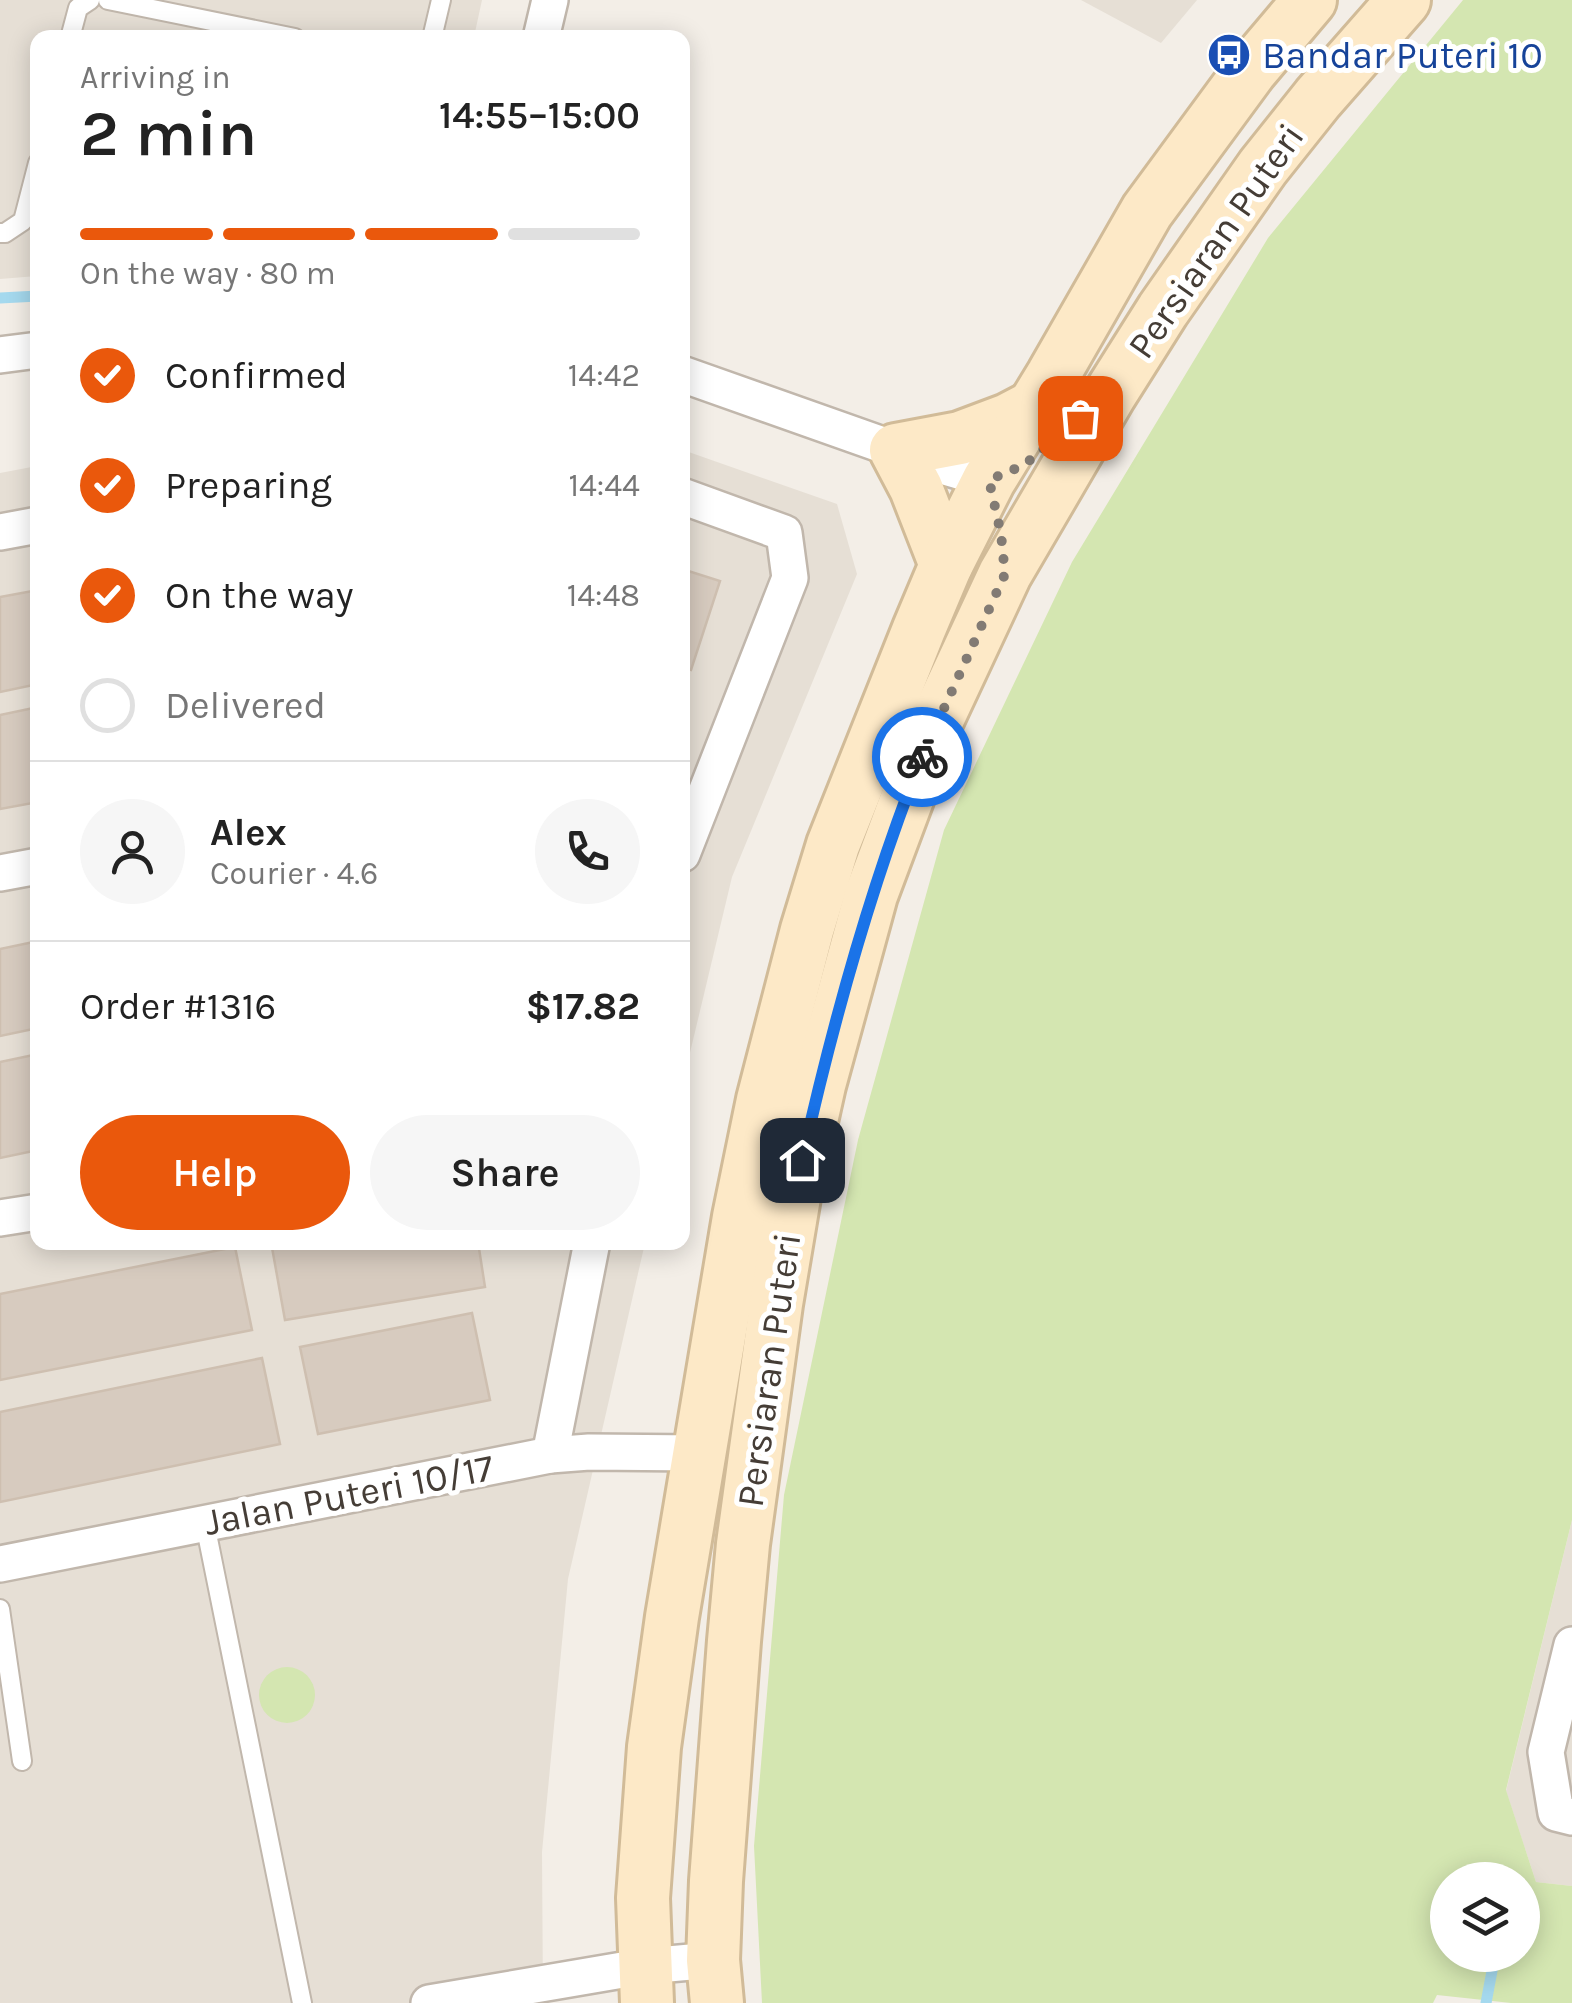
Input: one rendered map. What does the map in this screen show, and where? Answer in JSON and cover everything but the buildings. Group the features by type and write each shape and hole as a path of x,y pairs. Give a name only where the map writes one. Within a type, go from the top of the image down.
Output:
{"main road":[{"name":"Persiaran Puteri","path":"647,1984 642,1898 654,1747 672,1616 747,1178 764,1100 833,845 918,629 989,480 1146,211 1250,70 1310,0"},
{"name":"Persiaran Puteri","path":"715,1981 716,1881 743,1544 776,1304 819,1085 871,895 936,724 1005,574 1110,394 1263,167 1404,0"},
{"path":"1005,574 989,480 1024,465 1110,394"},
{"path":"946,565 916,488 896,450 960,438 1033,407"}],"street":[{"path":"543,30 550,0"},
{"path":"0,355 30,351"},
{"path":"690,377 989,480"},
{"path":"690,499 784,533 790,578 690,830"},
{"path":"0,532 30,526"},
{"path":"0,873 30,867"},
{"path":"0,1218 30,1213"},
{"path":"550,1455 590,1250"},
{"name":"Jalan Puteri 10/17","path":"0,1564 550,1455 700,1453"},
{"path":"1572,1644 1546,1752 1556,1812 1572,1817"},
{"path":"428,2003 715,1981"}],"lane":[{"path":"72,30 78,8 90,0"},
{"path":"108,0 256,30"},
{"path":"434,30 441,0"},
{"path":"0,233 22,221 30,192"},
{"path":"204,1524 302,2003"},
{"path":"0,1609 22,1761"}],"shaded area":[{"path":"0,0 482,0 476,30 30,30 30,277 0,279"},
{"name":"Bandar Puteri 10","path":"1081,0 1197,0 1161,43"},
{"path":"690,452 837,504 857,574 732,877 690,1053"},
{"path":"30,467 30,1250 643,1250 568,1579 542,1852 543,2003 0,2003 0,473"},
{"path":"1572,1520 1572,1886 1540,1882 1540,1862 1529,1862 1506,1791"}],"green space":[{"path":"1463,0 1572,0 1572,1520 1506,1790 1529,1862 1430,1862 1430,1972 1540,1972 1540,1882 1572,1886 1572,2003 1511,2003 1437,1995 1433,2003 762,2003 754,1846 784,1495 858,1140 944,830 1072,562 1268,238"},
{"path":"287,1667 307,1675 315,1695 307,1715 287,1723 267,1715 259,1695 267,1675"}],"waterway":[{"path":"0,298 30,296"},
{"path":"1486,2003 1492,1972"}],"way so far":[{"path":"922,757 1005,574 989,480 1024,465 1080,418"}],"place":[{"name":"Bandar Puteri 10","path":"1229,55"}],"route":[{"path":"802,1160 871,895 922,757"}]}
